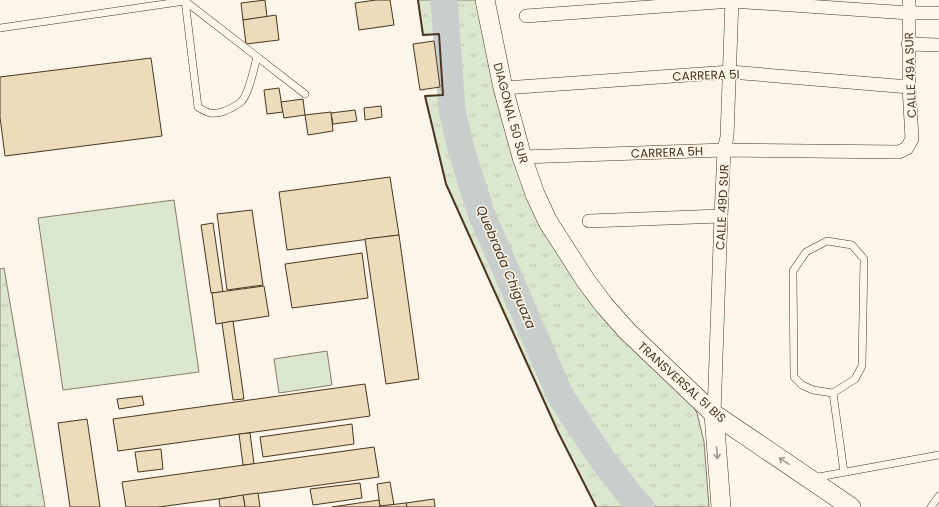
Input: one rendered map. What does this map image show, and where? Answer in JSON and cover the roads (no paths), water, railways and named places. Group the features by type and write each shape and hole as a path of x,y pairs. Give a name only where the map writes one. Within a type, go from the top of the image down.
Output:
{"street":[{"name":"DIAGONAL 50 SUR","path":"485,0 503,88 522,157 535,194 548,222"},
{"path":"526,16 732,0 909,6 939,13"},
{"name":"CALLE 49D SUR","path":"714,414 721,216 724,150 727,137 732,0"},
{"name":"CALLE 49A SUR","path":"908,148 912,139 908,44 909,6"},
{"path":"908,44 939,45"},
{"name":"CARRERA 5I","path":"503,88 730,72 909,87"},
{"name":"CARRERA 5H","path":"522,157 724,150 899,152 908,148"},
{"path":"589,221 721,216"},
{"name":"TRANSVERSAL 5I BIS","path":"548,222 586,281 604,305 627,331 714,414 850,507"},
{"path":"714,414 721,507"}],"lane":[{"path":"185,0 198,107 207,113 218,114 243,101 257,57"},
{"path":"0,28 185,0 305,94"},
{"path":"827,241 852,244 864,258 862,366 855,379 833,393 813,390 802,385 794,376 792,271 806,252 827,241"},
{"path":"833,393 844,472"},
{"path":"809,479 939,455"},
{"path":"931,507 939,496"}],"waterway":[{"name":"Quebrada Chiguaza","path":"444,0 452,110 461,149 481,213 561,397 602,459 641,507"}]}
